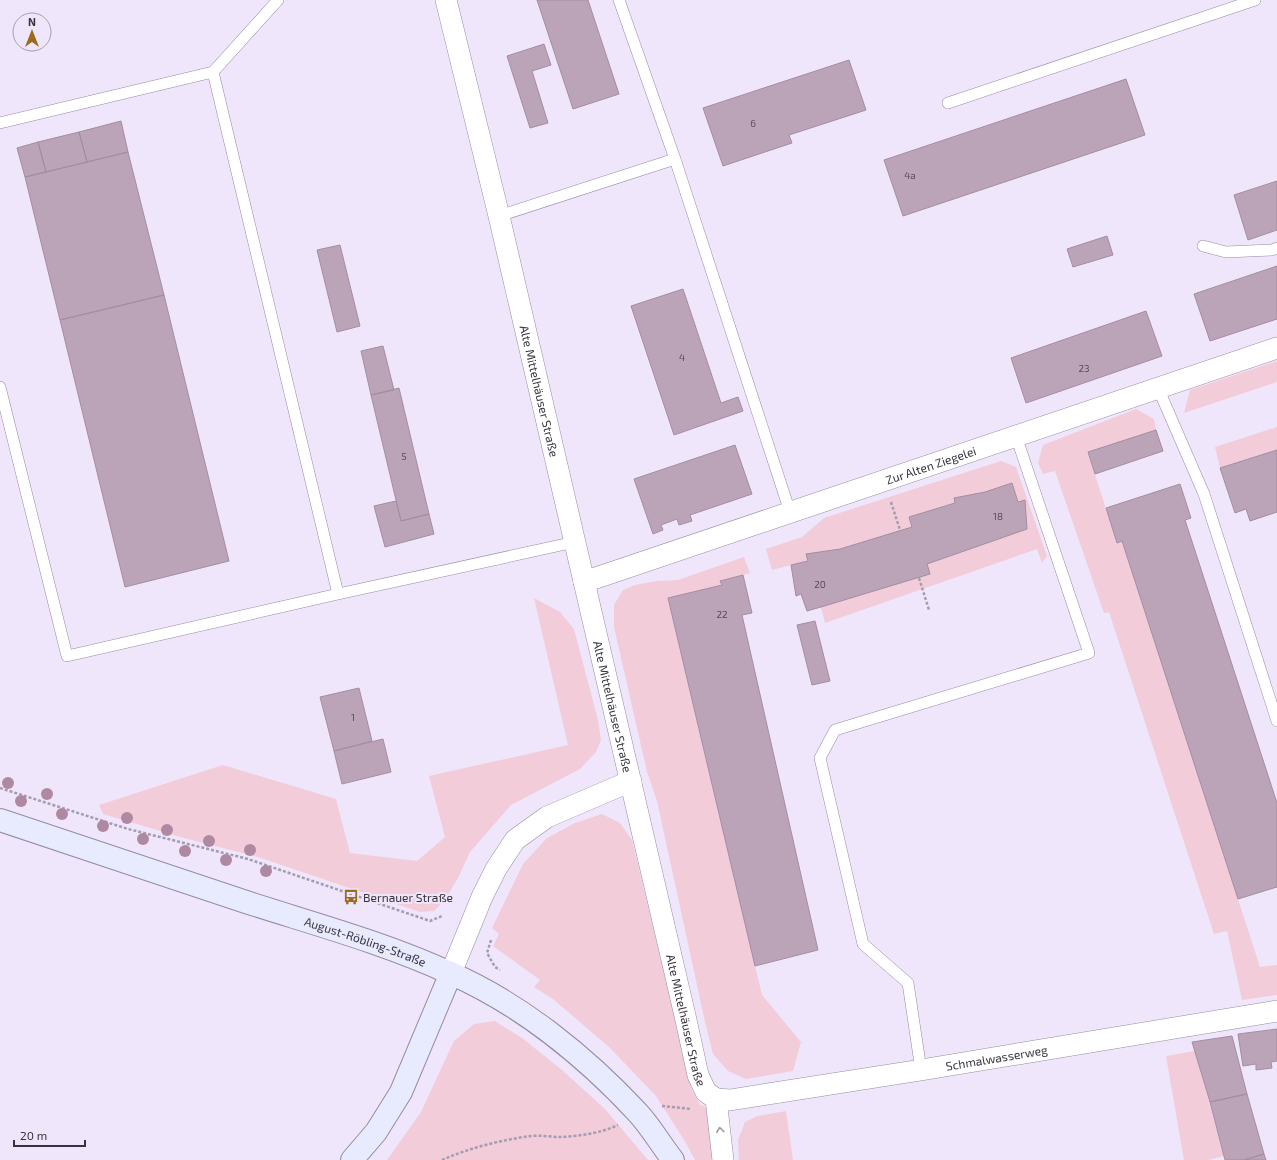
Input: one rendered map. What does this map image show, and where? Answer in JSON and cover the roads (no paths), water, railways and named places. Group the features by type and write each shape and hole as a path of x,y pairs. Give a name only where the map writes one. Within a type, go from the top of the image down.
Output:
{"street":[{"name":"Alte Mittelhäuser Straße","path":"446,0 500,216 698,1075 706,1092 716,1099 723,1160"},
{"name":"Zur Alten Ziegelei","path":"584,582 1277,348"},
{"name":"Alte Mittelhäuser Straße","path":"451,973 482,897 496,868 515,840 547,817 631,782"},
{"name":"August-Röbling-Straße","path":"0,820 371,942 451,973 493,994 534,1021 580,1057 639,1114 672,1160"},
{"path":"352,1160 376,1132 401,1092 451,973"},
{"name":"Schmalwasserweg","path":"716,1099 730,1100 922,1070 1277,1011"}],"lane":[{"path":"0,123 213,72 278,0"},
{"path":"619,0 675,159 790,512"},
{"path":"948,103 1256,0"},
{"path":"213,72 338,594"},
{"path":"500,216 675,159"},
{"path":"1203,246 1226,252 1272,250 1277,248"},
{"path":"0,387 67,656 575,542"},
{"path":"1158,388 1204,494 1277,721"},
{"path":"922,1070 908,983 863,944 820,758 835,730 1089,653 1016,436"}],"place":[{"name":"Bernauer Straße","path":"351,897"}]}
